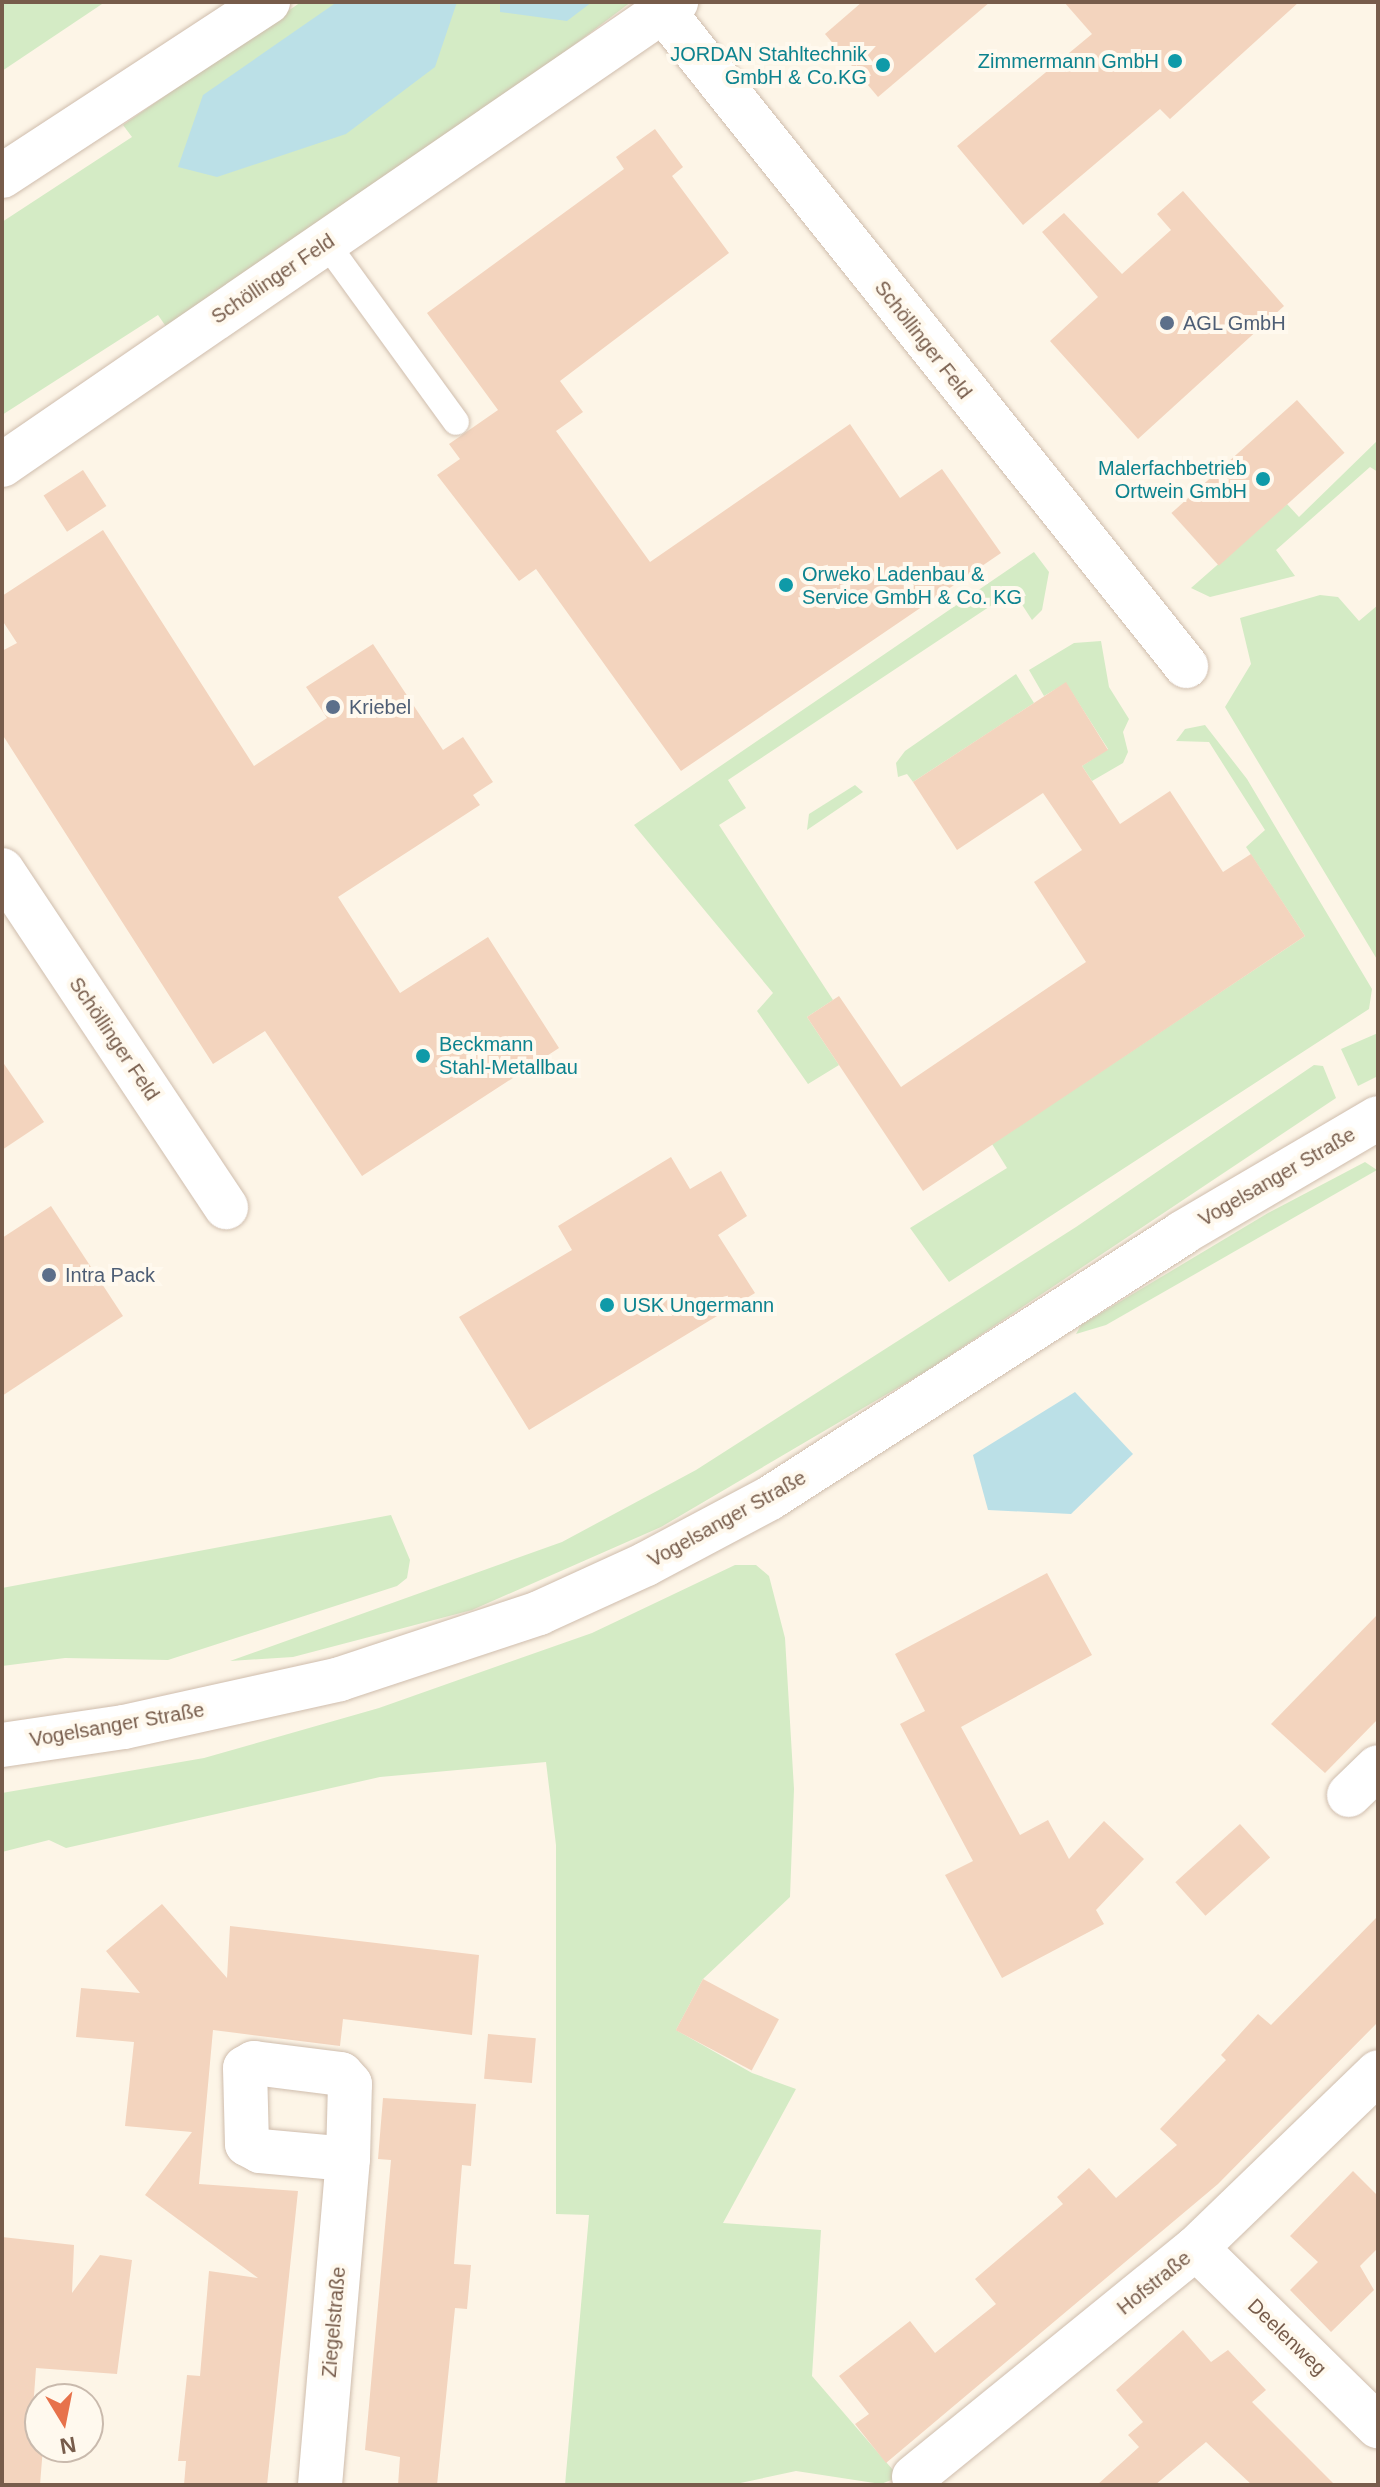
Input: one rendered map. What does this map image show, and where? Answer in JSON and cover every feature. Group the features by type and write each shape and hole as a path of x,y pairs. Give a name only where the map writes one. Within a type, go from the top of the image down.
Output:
{"street":[{"path":"2,176 268,2"},
{"name":"Schöllinger Feld","path":"2,465 670,7 1186,666"},
{"name":"Schöllinger Feld","path":"2,870 226,1207"},
{"name":"Vogelsanger Straße","path":"2,1745 124,1727 340,1679 539,1613 633,1570 770,1498 1182,1233 1378,1118"},
{"name":"Hofstraße","path":"914,2477 1196,2248 1378,2072"},
{"name":"Ziegelstraße","path":"320,2485 348,2159"},
{"name":"Deelenweg","path":"1196,2248 1378,2426"}],"lane":[{"path":"326,243 456,422"}],"green space":[{"path":"2,2 105,2 2,71"},
{"path":"301,2 631,2 477,118 167,328 158,315 2,415 2,222 132,137 123,125"},
{"path":"1378,440 1378,472 1370,467 1276,550 1295,576 1210,597 1191,588 1287,504 1299,517"},
{"path":"1034,552 1049,572 1042,610 1032,620 1013,591 728,780 746,808 719,825 833,1000 807,1017 839,1065 808,1084 757,1011 773,993 634,825"},
{"path":"1320,595 1338,597 1359,621 1378,605 1378,961 1225,707 1251,664 1240,618"},
{"path":"1101,641 1109,687 1129,719 1123,732 1128,752 1123,763 1092,781 1082,766 1108,749 1066,683 1044,696 1029,670 1074,643"},
{"path":"1016,674 1034,703 913,782 907,774 898,777 896,763 905,751"},
{"path":"1205,725 1247,779 1372,989 1369,1009 949,1282 910,1228 1007,1168 992,1144 1305,936 1246,847 1265,830 1209,742 1176,741 1185,729"},
{"path":"855,785 863,792 807,830 809,814"},
{"path":"1378,1033 1378,1076 1358,1086 1341,1049"},
{"path":"1314,1065 1323,1066 1336,1098 928,1370 661,1527 472,1610 293,1657 230,1661 562,1542 696,1470 1076,1227"},
{"path":"1365,1162 1377,1170 1106,1325 1076,1334 1081,1325 1268,1213"},
{"path":"391,1515 410,1560 407,1578 397,1586 168,1660 65,1658 2,1666 2,1588"},
{"path":"735,1565 756,1565 769,1576 785,1638 794,1789 790,1897 703,1979 676,2030 752,2073 796,2089 723,2223 821,2230 812,2376 899,2477 881,2484 796,2471 731,2485 565,2485 589,2215 556,2214 556,1845 546,1762 380,1777 66,1848 49,1840 2,1852 2,1793 204,1758 379,1708 592,1633"}],"water":[{"path":"337,2 457,2 435,67 346,134 217,177 178,167 203,95"},
{"path":"500,2 592,2 567,21 500,12"},
{"path":"1075,1392 1133,1454 1071,1514 988,1510 973,1455"}],"building":[{"name":"JORDAN Stahltechnik GmbH & Co.KG","path":"862,2 990,2 878,97 825,34"},
{"path":"1064,2 1299,2 1170,119 1160,109 1023,225 957,146 1092,34"},
{"path":"655,129 683,167 672,176 729,253 560,381 583,412 556,431 650,562 850,424 900,498 942,469 1001,553 681,771 536,569 519,581 437,475 460,459 449,444 498,410 427,313 624,169 616,157"},
{"name":"AGL GmbH","path":"1183,191 1284,306 1138,439 1050,341 1098,297 1042,232 1064,213 1122,274 1171,230 1157,214"},
{"name":"Malerfachbetrieb Ortwein GmbH","path":"1297,400 1345,453 1219,566 1171,513"},
{"path":"83,470 106,506 67,532 44,496"},
{"path":"103,530 254,766 327,718 306,687 373,644 443,750 463,737 493,782 473,795 480,805 338,897 400,993 488,937 559,1048 362,1176 265,1031 213,1064 2,734 2,651 17,643 2,620 2,596"},
{"path":"1066,682 1108,750 1082,766 1120,824 1170,791 1223,872 1251,854 1305,936 923,1191 807,1017 839,996 901,1087 1086,962 1034,882 1082,850 1043,793 957,850 913,782"},
{"path":"2,1061 44,1122 2,1150"},
{"name":"USK Ungermann","path":"671,1157 690,1189 721,1171 747,1216 718,1235 755,1293 529,1430 459,1317 572,1250 558,1226"},
{"name":"Intra Pack","path":"51,1206 123,1316 2,1396 2,1238"},
{"path":"1047,1573 1092,1655 961,1727 1020,1835 1048,1820 1069,1859 1104,1821 1144,1859 1096,1910 1104,1924 1002,1978 945,1875 973,1861 900,1724 925,1711 895,1654"},
{"path":"1378,1614 1378,1719 1325,1773 1271,1724"},
{"path":"1240,1824 1270,1857 1205,1916 1175,1882"},
{"path":"162,1904 227,1978 230,1926 479,1955 472,2035 343,2019 340,2046 213,2030 199,2184 298,2191 267,2485 184,2485 186,2461 178,2461 187,2375 200,2376 209,2271 258,2278 145,2195 192,2132 125,2126 134,2042 76,2037 81,1988 140,1993 106,1951"},
{"path":"1378,1916 1378,2022 1218,2184 886,2463 855,2424 869,2414 839,2376 910,2321 935,2353 996,2304 975,2279 1063,2204 1057,2197 1089,2168 1116,2198 1177,2145 1160,2129 1226,2060 1221,2055 1258,2014 1271,2025"},
{"path":"703,1979 779,2019 752,2071 676,2030"},
{"path":"488,2034 536,2038 532,2083 484,2079"},
{"path":"383,2098 476,2104 471,2166 462,2165 454,2264 471,2265 467,2309 455,2308 437,2485 398,2485 400,2457 365,2450 391,2160 378,2159"},
{"path":"1353,2171 1378,2196 1378,2248 1360,2266 1374,2290 1331,2332 1290,2290 1318,2262 1290,2236"},
{"path":"2,2237 74,2245 72,2293 100,2255 132,2260 117,2374 36,2368 35,2383 24,2383 24,2463 42,2463 40,2485 2,2485"},
{"path":"1183,2330 1211,2362 1228,2350 1266,2390 1252,2402 1335,2485 1252,2485 1206,2442 1155,2485 1097,2485 1139,2447 1128,2435 1143,2422 1116,2390"}],"place":[{"name":"Zimmermann GmbH","path":"1175,61"},
{"name":"JORDAN Stahltechnik GmbH & Co.KG","path":"883,65"},
{"name":"AGL GmbH","path":"1167,323"},
{"name":"Malerfachbetrieb Ortwein GmbH","path":"1263,479"},
{"name":"Orweko Ladenbau & Service GmbH & Co. KG","path":"786,585"},
{"name":"Kriebel","path":"333,707"},
{"name":"Beckmann Stahl-Metallbau","path":"423,1056"},
{"name":"Intra Pack","path":"49,1275"},
{"name":"USK Ungermann","path":"607,1305"}]}
